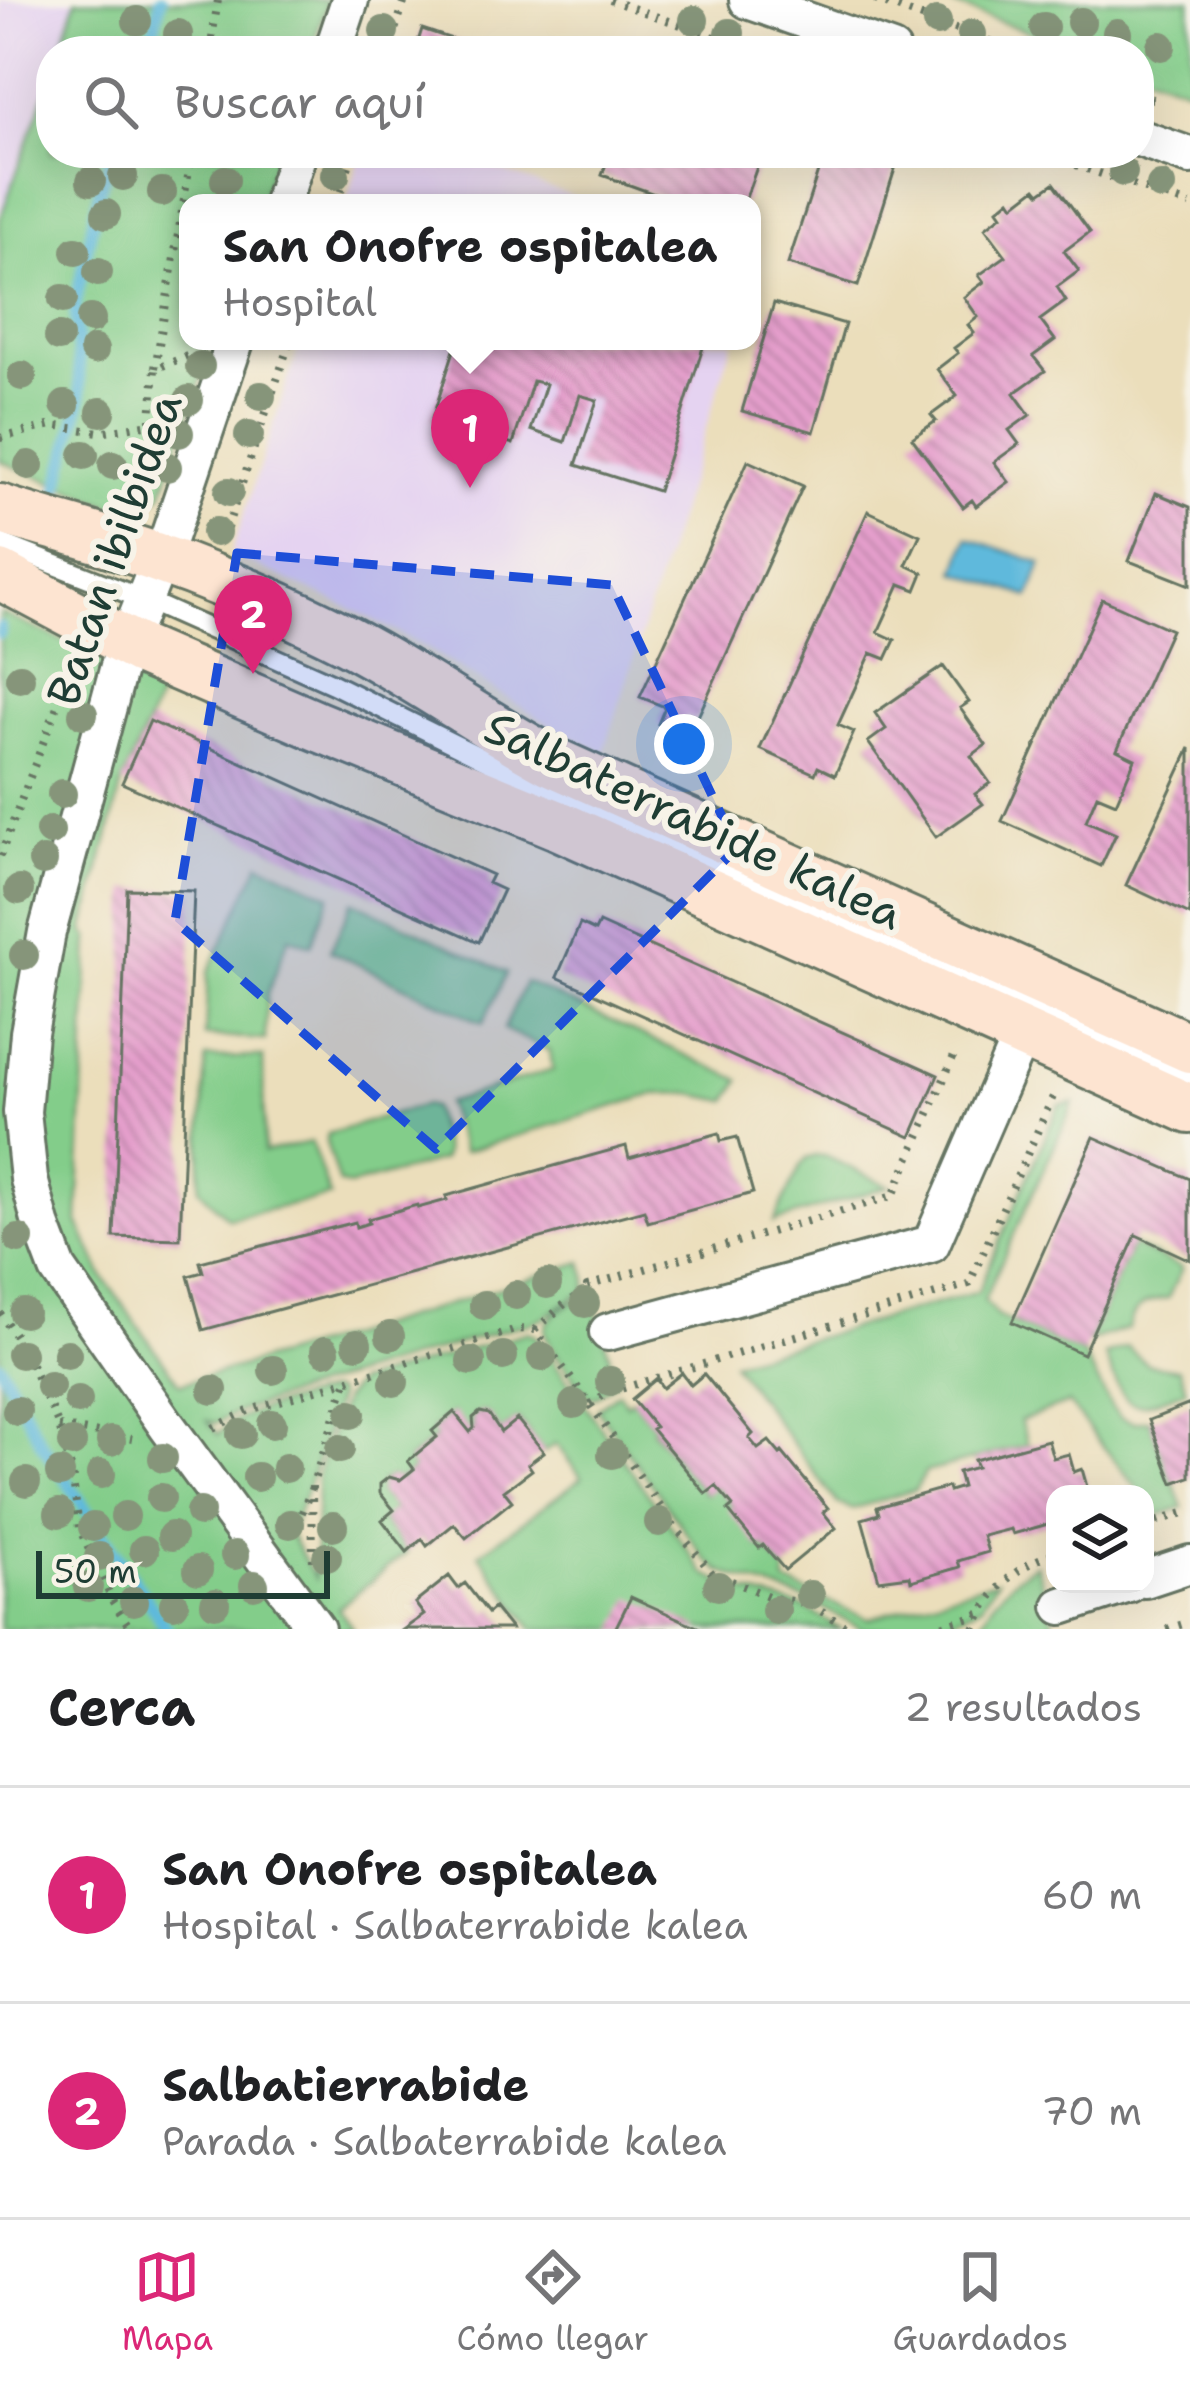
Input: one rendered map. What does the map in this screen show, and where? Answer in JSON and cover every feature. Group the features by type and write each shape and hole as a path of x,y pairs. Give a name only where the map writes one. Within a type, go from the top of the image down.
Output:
{"street":[{"path":"338,36 350,0"},
{"path":"748,0 850,36"},
{"path":"1154,143 1190,156"},
{"name":"Batan ibilbidea","path":"232,350 129,617 47,932 28,1033 22,1112 29,1179 58,1269 316,1629"},
{"name":"Salbaterrabide kalea","path":"0,509 129,617 317,726 558,825 1016,1047 1190,1109"},
{"name":"Salbaterrabide kalea","path":"0,575 129,617 273,604 415,678 549,760 1190,1048"},
{"path":"608,1332 931,1244 1016,1047"},
{"path":"1154,1576 1190,1564"},
{"path":"1062,1606 1102,1593"}],"lane":[{"name":"Salbaterrabide kalea","path":"0,544 129,617 333,684 605,817 1190,1080"}],"path":[{"path":"212,36 218,0"},
{"path":"393,36 405,0"},
{"path":"610,0 712,36"},
{"path":"875,0 975,36"},
{"path":"1085,168 1190,205"},
{"name":"Batan ibilbidea","path":"145,488 155,369 179,229"},
{"path":"217,558 287,350"},
{"name":"Batan ibilbidea","path":"155,369 196,352"},
{"name":"Batan ibilbidea","path":"0,438 52,425 99,432 151,424"},
{"path":"0,856 62,693 129,617"},
{"path":"208,1430 250,1410 518,1329 535,1330 568,1301 588,1293 587,1286 893,1196 962,1037 1016,1047"},
{"path":"0,1313 25,1351 59,1426 72,1472 79,1528 113,1602 131,1629"},
{"path":"535,1330 712,1574 772,1598 809,1604 850,1629"},
{"path":"289,1549 346,1382"},
{"path":"59,1426 145,1441"},
{"path":"310,1580 312,1486"},
{"path":"1154,1522 1190,1511"},
{"path":"974,1629 1002,1581 1046,1556"},
{"path":"932,1629 981,1613"},
{"path":"1167,1629 1190,1622"}],"highlighted area":[{"path":"237,553 612,585 737,848 436,1149 175,921"}],"shaded area":[{"path":"0,0 76,0 65,36 36,36 36,119 0,219"},
{"path":"357,168 493,168 566,194 349,194"},
{"path":"298,350 730,350 604,752 367,616 231,554"}],"green space":[{"path":"76,0 328,0 316,36 65,36"},
{"path":"939,0 1190,0 1190,89 1154,76 1154,36 1041,36"},
{"path":"36,119 36,168 272,168 263,194 179,194 179,350 211,350 162,494 134,515 0,461 0,219"},
{"path":"0,613 164,685 122,783 84,931 89,937 78,1222 103,1277 180,1384 582,1262 586,1291 538,1320 283,1397 216,1423 208,1421 218,1435 253,1413 335,1392 310,1479 292,1528 287,1530 315,1578 317,1476 343,1399 357,1383 528,1332 535,1335 705,1574 737,1590 806,1608 840,1629 533,1629 479,1554 582,1478 556,1444 544,1452 518,1419 501,1432 484,1412 475,1415 470,1432 453,1413 432,1430 437,1437 408,1460 414,1469 400,1480 389,1477 381,1482 380,1493 394,1510 382,1521 407,1552 338,1608 353,1629 0,1629"},
{"path":"260,863 330,895 311,945 289,937 267,995 265,1040 205,1036 208,973"},
{"path":"353,901 507,973 483,1023 330,951"},
{"path":"525,982 740,1080 728,1101 686,1093 655,1094 463,1152 446,1103 553,1070 550,1051 504,1029"},
{"path":"263,1057 264,1152 311,1142 330,1197 228,1218 199,1189 206,1058"},
{"path":"1074,1103 984,1300 997,1316 1083,1354 1121,1418 1149,1420 1183,1507 1159,1515 1154,1508 1154,1485 1135,1485 1068,1403 1020,1421 1028,1445 926,1472 915,1490 852,1509 838,1504 732,1362 978,1292 1059,1105"},
{"path":"424,1105 432,1107 445,1152 442,1160 350,1186 339,1184 326,1142 328,1134"},
{"path":"816,1156 889,1186 774,1222 801,1165"},
{"path":"1132,1245 1182,1268 1168,1298 1142,1306 1129,1328 1088,1342"},
{"path":"591,1294 617,1381 596,1397 588,1397 545,1330 557,1313"},
{"path":"1127,1347 1147,1364 1179,1369 1187,1390 1141,1404 1126,1398 1105,1355"},
{"path":"618,1392 626,1404 632,1399 705,1494 716,1486 759,1547 763,1545 785,1570 786,1583 868,1619 997,1580 981,1606 945,1622 918,1629 862,1629 809,1601 722,1572 706,1560 597,1409"},
{"path":"1036,1564 1056,1629 978,1629 1002,1592"}],"water":[{"path":"968,538 1042,563 1030,597 956,572"}],"building":[{"path":"605,168 757,168 747,194 654,194 602,175"},
{"path":"819,168 895,168 858,286 788,264"},
{"path":"1054,183 1090,232 1064,251 1079,271 1057,287 1066,301 1040,320 1055,340 1033,356 1045,371 1014,393 1030,415 1009,430 1019,444 994,462 1009,482 976,506 972,500 963,507 912,438 936,421 931,415 957,396 937,369 974,333 968,325 978,317 964,297 984,282 979,275 1006,256 985,228 1002,215 998,209 1010,199 1014,205 1036,188 1040,193"},
{"path":"774,303 845,324 814,432 742,411"},
{"path":"454,350 702,350 658,491 576,465 597,400 580,395 565,442 531,430 546,384 533,381 513,444 432,419"},
{"path":"748,461 803,486 696,721 686,716 678,733 658,724 665,707 640,697"},
{"path":"1156,493 1190,507 1190,585 1129,561"},
{"path":"868,511 920,535 906,565 923,573 916,590 900,584 878,632 895,640 886,659 871,653 838,725 854,732 835,775 818,767 815,774 760,749"},
{"path":"1102,599 1171,630 1117,750 1135,759 1116,803 1097,795 1086,821 1116,834 1101,866 1002,821"},
{"path":"943,666 969,702 960,708 986,745 971,756 990,783 975,794 983,804 936,837 868,742 886,729 875,713"},
{"path":"150,721 492,875 488,883 503,890 479,942 122,783"},
{"path":"1190,748 1190,915 1126,885"},
{"path":"127,889 194,891 180,1239 114,1237"},
{"path":"599,923 938,1075 911,1137 557,977 580,924 595,931"},
{"path":"719,1133 721,1141 737,1137 753,1193 648,1222 644,1210 203,1330 188,1276 203,1272 200,1262 355,1222 356,1227 369,1223 368,1219 626,1146 629,1158"},
{"path":"1094,1137 1190,1179 1190,1260 1136,1235 1083,1354 1012,1322"},
{"path":"682,1373 691,1385 704,1374 753,1434 749,1438 758,1449 769,1441 828,1508 823,1512 836,1528 785,1570 763,1545 759,1548 728,1510 733,1506 716,1486 706,1494 632,1399 656,1379 663,1388"},
{"path":"1190,1404 1190,1477 1173,1483 1149,1420"},
{"path":"454,1412 470,1432 480,1412 489,1414 501,1432 517,1419 544,1452 528,1464 532,1470 504,1491 512,1501 466,1538 454,1524 427,1546 422,1539 407,1552 382,1520 394,1510 380,1493 380,1484 389,1477 400,1480 414,1469 408,1461 437,1437 432,1431"},
{"path":"1048,1440 1053,1458 1069,1454 1074,1472 1082,1469 1086,1485 1046,1485 1046,1525 983,1536 988,1552 958,1561 960,1567 911,1581 910,1576 879,1580 862,1519 879,1514 877,1507 962,1487 958,1472 977,1467 974,1460"},
{"path":"449,1576 458,1588 465,1583 488,1613 494,1608 511,1629 404,1629 424,1615 415,1603"},
{"path":"631,1597 702,1629 615,1629"}],"waterway":[{"path":"153,36 161,0"},
{"path":"56,499 81,400 75,305 107,168"},
{"path":"0,628 0,633"},
{"path":"0,1365 41,1443 167,1629"}],"place":[{"name":"San Onofre ospitalea","path":"470,488"},
{"name":"Salbatierrabide","path":"253,674"}]}
